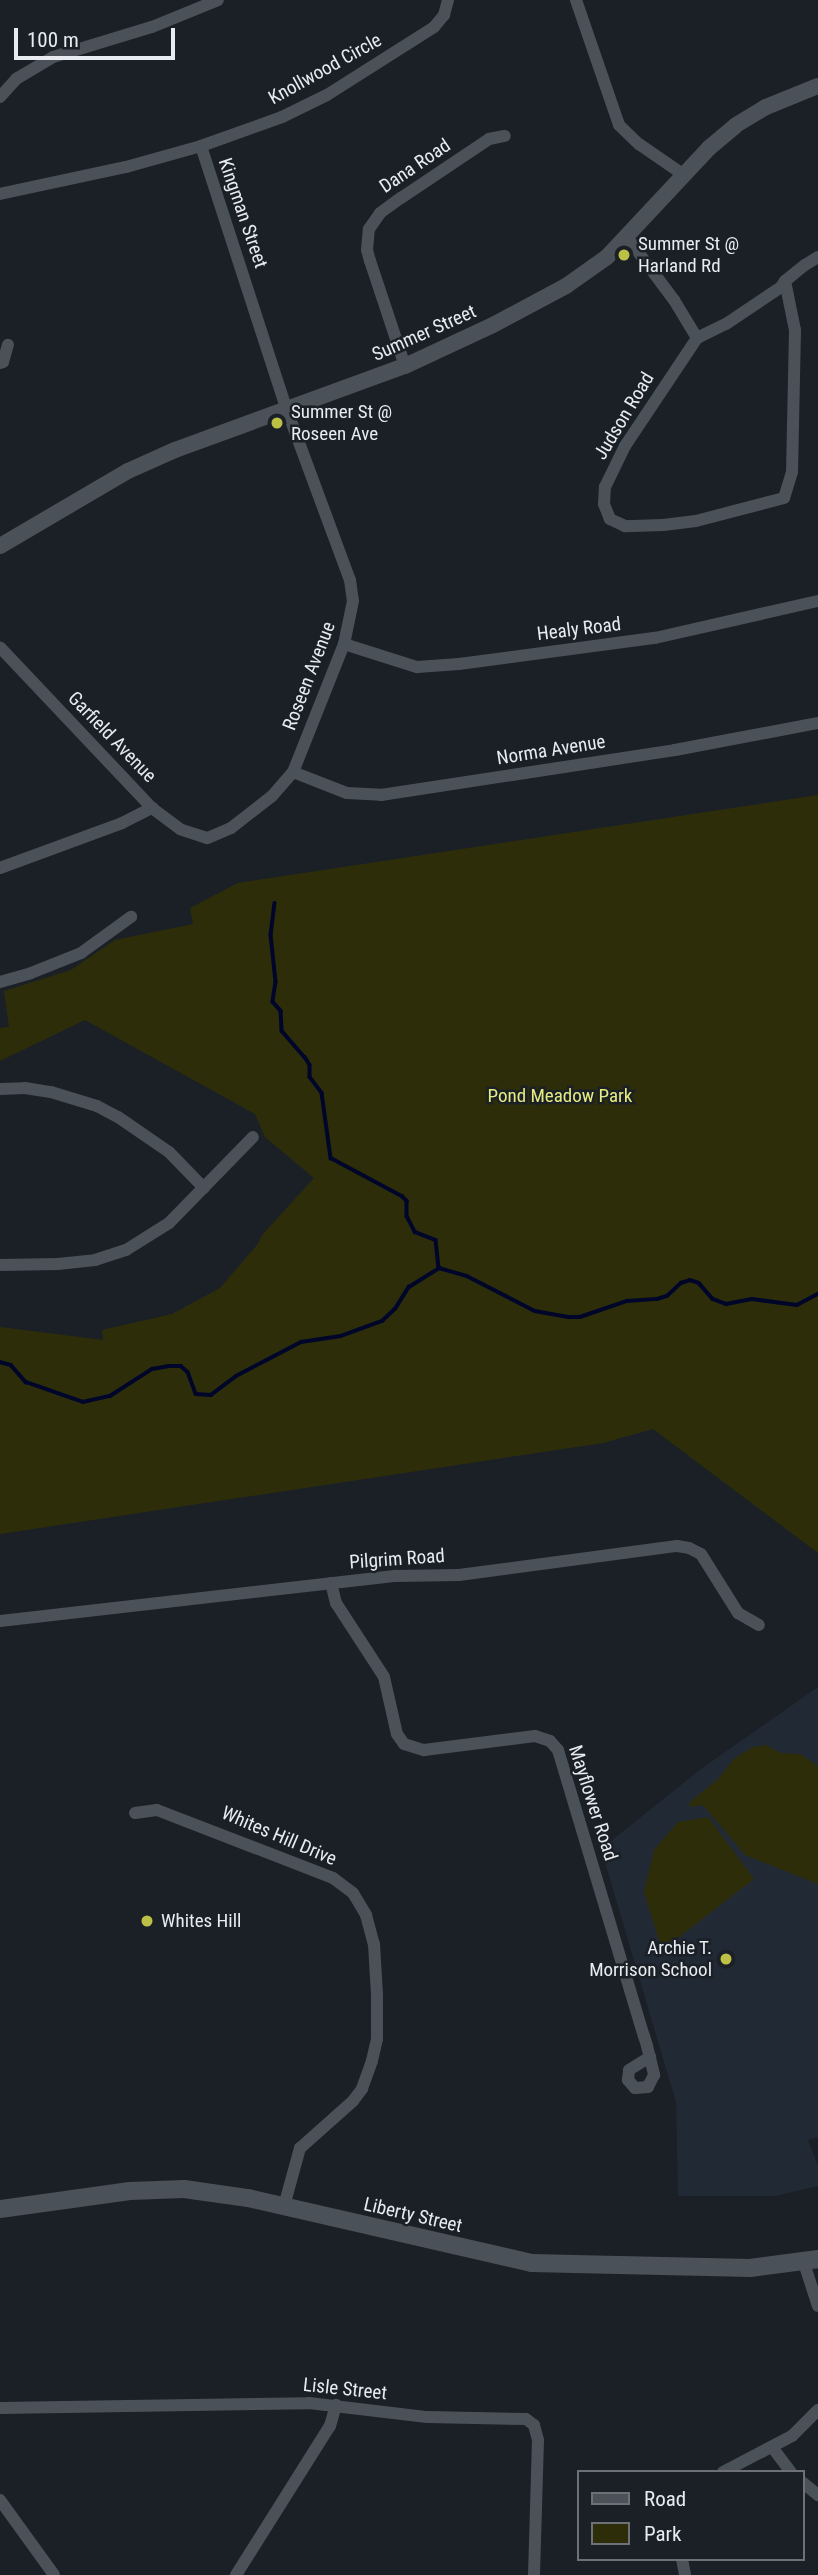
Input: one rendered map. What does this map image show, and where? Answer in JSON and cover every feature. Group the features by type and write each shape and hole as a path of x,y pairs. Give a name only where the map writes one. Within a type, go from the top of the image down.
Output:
{"main road":[{"name":"Liberty Street","path":"0,2209 162,2189 214,2192 531,2263 736,2268 811,2261"}],"street":[{"path":"0,97 16,79 53,57 152,27 218,0"},
{"name":"Knollwood Circle","path":"201,146 282,117 327,95 434,27 444,15 449,0"},
{"path":"576,0 619,125 639,144 684,175"},
{"name":"Summer Street","path":"0,546 128,471 175,450 405,366 566,286 594,268 627,237 684,175 736,125 766,107 818,86"},
{"name":"Dana Road","path":"405,366 370,261 369,229 380,213 401,198 489,139 505,136"},
{"name":"Kingman Street","path":"0,194 126,167 201,146 287,410"},
{"path":"627,237 674,300 697,338"},
{"name":"Judson Road","path":"785,282 795,330 792,472 784,498 695,521 625,526 610,519 604,504 605,487 625,446 697,338 726,324 818,257"},
{"path":"0,363 3,362 8,345"},
{"name":"Roseen Avenue","path":"207,838 231,828 272,796 293,772 344,644 353,601 350,580 287,410"},
{"name":"Healy Road","path":"344,644 417,667 459,664 654,638 818,601"},
{"name":"Garfield Avenue","path":"0,647 152,808 180,829 207,838"},
{"name":"Norma Avenue","path":"293,772 347,793 381,795 687,748 818,723"},
{"path":"0,868 122,823 152,808"},
{"path":"0,982 81,953 131,917"},
{"path":"0,1089 25,1088 51,1092 118,1117 169,1152 204,1188"},
{"path":"0,1265 96,1260 126,1250 169,1223 253,1138"},
{"name":"Pilgrim Road","path":"0,1621 331,1583 458,1574 683,1546 705,1558 738,1613 759,1625"},
{"name":"Mayflower Road","path":"331,1583 336,1603 384,1677 397,1734 404,1744 425,1750 535,1736 550,1741 558,1750 650,2057 652,2084 644,2089 635,2088 628,2080 631,2067 650,2057"},
{"name":"Whites Hill Drive","path":"135,1814 158,1810 333,1878 353,1893 366,1914 374,1944 377,2039 374,2056 365,2083 353,2101 300,2148 284,2206"},
{"path":"811,2261 818,2306"},
{"name":"Lisle Street","path":"0,2408 214,2402 336,2405 427,2417 516,2417 530,2422 537,2441 534,2575"},
{"path":"236,2575 330,2426 336,2405"},
{"path":"727,2470 798,2432 818,2410"},
{"path":"772,2447 789,2470"},
{"path":"804,2484 818,2495"},
{"path":"0,2500 54,2575"}],"shaded area":[{"name":"Archie T. Morrison School","path":"818,1687 818,2137 808,2140 818,2166 818,2186 775,2196 678,2196 676,2102 601,1849 701,1769"}],"green space":[{"name":"Pond Meadow Park","path":"818,795 818,1553 653,1429 603,1443 0,1534 0,1327 103,1340 102,1330 172,1314 220,1288 257,1245 263,1234 314,1178 265,1137 255,1114 85,1020 0,1061 0,1028 9,1027 4,991 71,970 115,940 193,924 190,908 238,883"},
{"path":"766,1745 780,1753 800,1754 818,1766 818,1884 745,1855 703,1805 689,1807 690,1802 717,1780 735,1758 753,1747"},
{"path":"708,1817 754,1879 662,1950 644,1892 654,1850 678,1822"}],"waterway":[{"path":"275,903 271,935 276,982 273,1002 281,1011 282,1031 305,1057 310,1065 310,1077 322,1093 331,1158 407,1201 407,1216 415,1232 436,1240 439,1268"},
{"path":"0,1362 11,1365 26,1382 83,1402 110,1396 152,1369 169,1366 181,1366 188,1372 196,1394 211,1395 236,1376 301,1342 341,1336 382,1321 395,1309 409,1287 439,1268 467,1276 535,1311 569,1317 580,1317 627,1301 667,1296 681,1283 690,1280 699,1283 713,1299 726,1304 752,1299 797,1305 818,1294"}],"place":[{"name":"Summer St @ Harland Rd","path":"624,255"},
{"name":"Summer St @ Roseen Ave","path":"277,423"},
{"name":"Whites Hill","path":"147,1921"},
{"name":"Archie T. Morrison School","path":"726,1959"}]}
